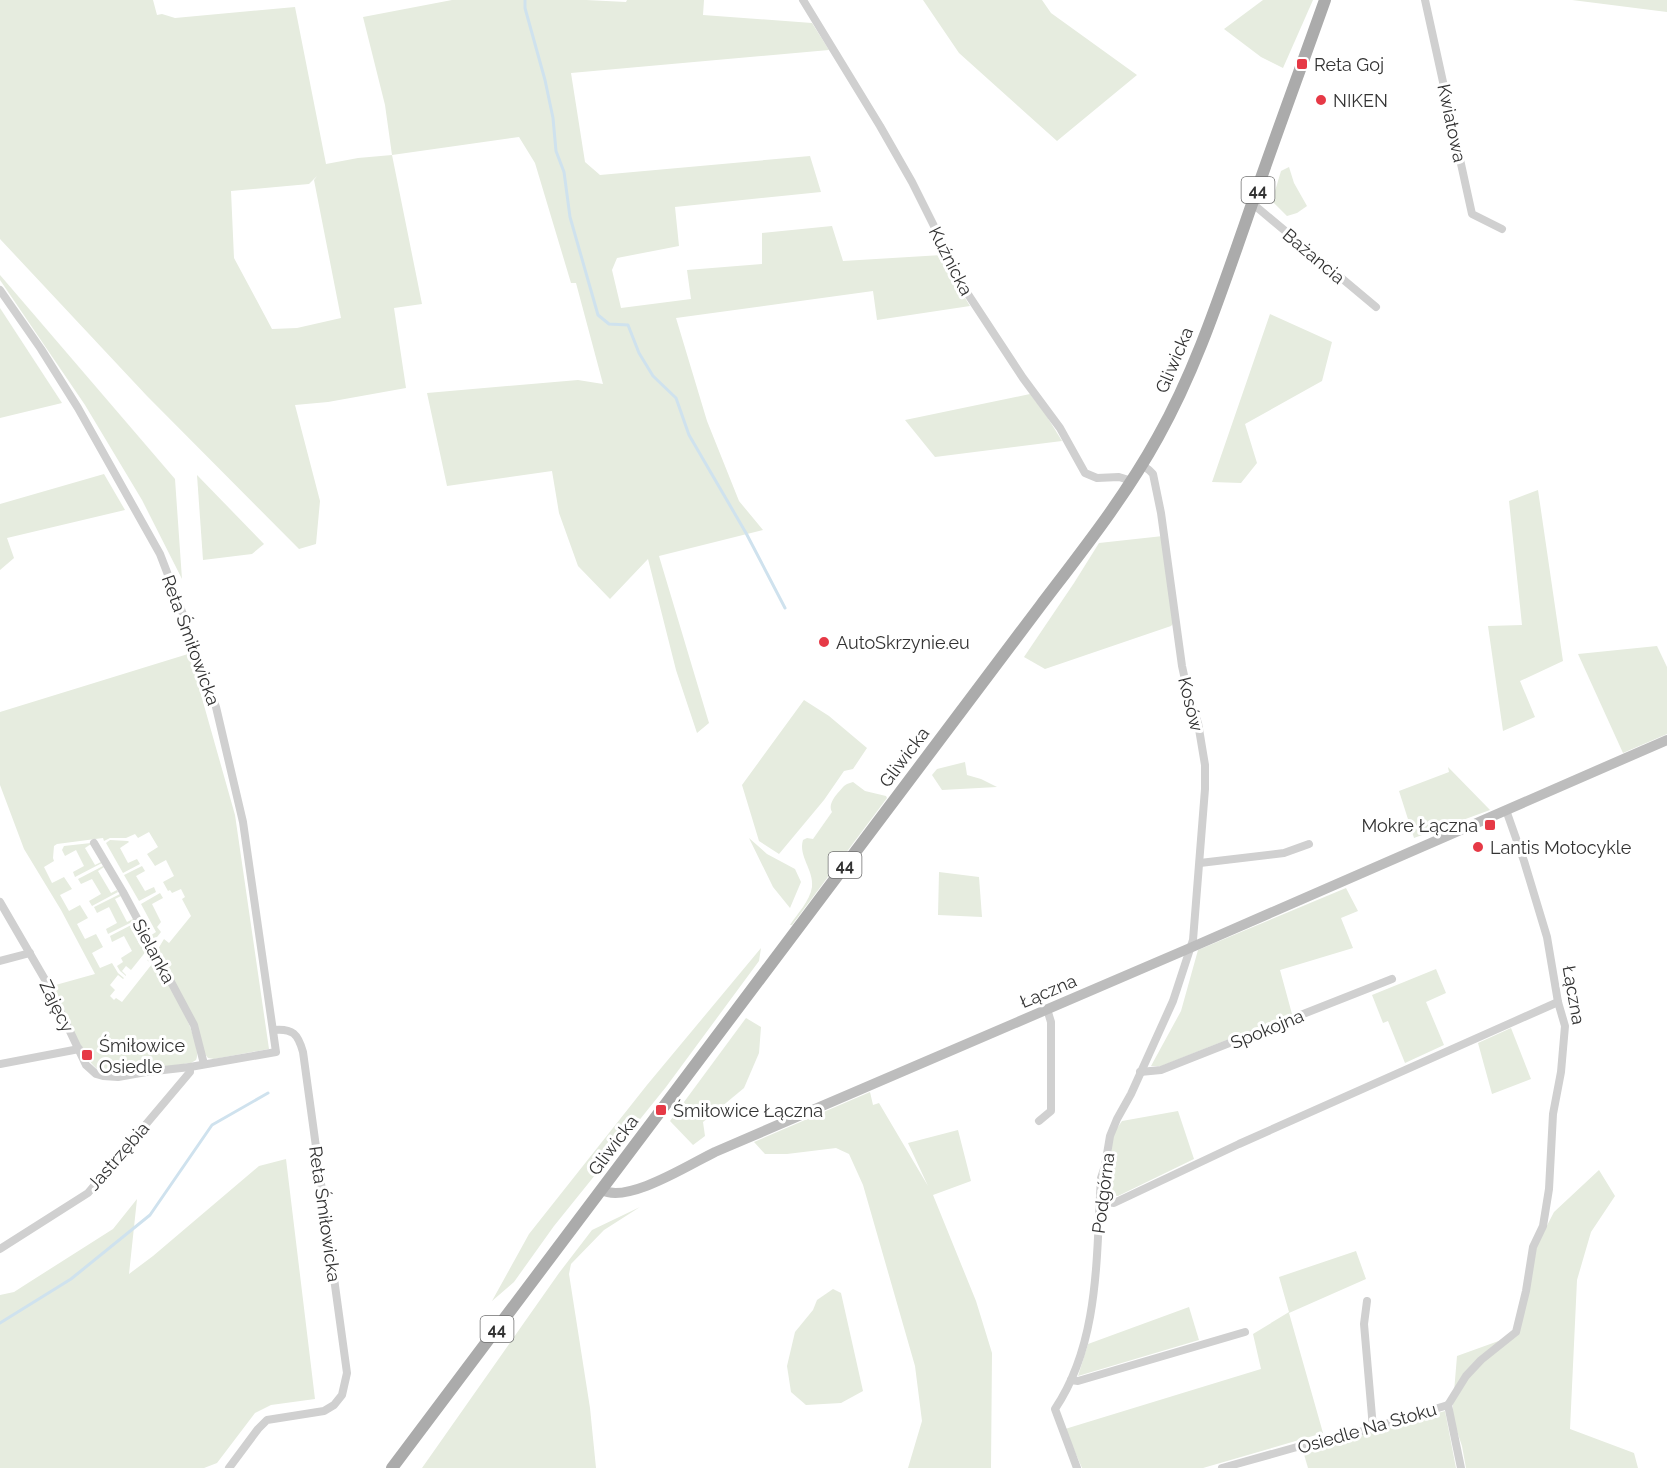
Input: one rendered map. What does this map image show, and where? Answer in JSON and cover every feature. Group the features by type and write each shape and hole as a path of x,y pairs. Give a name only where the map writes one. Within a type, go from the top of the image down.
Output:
{"main road":[{"name":"Gliwicka","path":"392,1468 1132,481 1170,414 1194,362 1325,0"}],"street":[{"name":"Kuźnicka","path":"803,0 912,182 944,246 954,273 1023,378 1060,428 1085,473 1097,478 1119,477 1132,481"},
{"name":"Kwiatowa","path":"1425,0 1472,214 1502,229"},
{"name":"Bażancia","path":"1253,204 1376,307"},
{"name":"Reta Śmiłowicka","path":"0,290 78,408 160,554 180,606 216,707 243,822 276,1052"},
{"name":"Kosów","path":"1142,465 1149,470 1155,480 1167,547 1182,666 1189,698 1198,723 1203,755 1205,789 1193,940 1190,948"},
{"name":"Łączna","path":"602,1190 616,1194 643,1187 715,1152 1667,740"},
{"name":"Łączna","path":"1506,810 1524,861 1546,937 1558,1002 1565,1026 1561,1072 1553,1114 1549,1189 1543,1226"},
{"name":"Sielanka","path":"94,843 123,892 194,1025 204,1064"},
{"path":"1200,863 1284,853 1309,844"},
{"name":"Zajęcy","path":"0,902 30,953 86,1065 96,1074 118,1077 276,1052"},
{"name":"Podgórna","path":"1077,1468 1054,1409 1079,1364 1094,1293 1101,1179 1110,1136 1173,1001 1190,948"},
{"path":"0,961 30,953"},
{"name":"Spokojna","path":"1140,1072 1161,1070 1392,979"},
{"path":"1100,1201 1114,1203 1239,1144 1558,1002"},
{"path":"1039,1121 1051,1111 1051,1022 1047,1009"},
{"name":"Reta Śmiłowicka","path":"229,1468 258,1428 267,1420 324,1411 334,1405 342,1395 347,1374 303,1052 300,1041 286,1028 273,1030"},
{"path":"0,1065 79,1049"},
{"name":"Jastrzębia","path":"0,1249 88,1193 190,1072 190,1067"},
{"name":"Osiedle Na Stoku","path":"1222,1468 1346,1436 1448,1405 1466,1376 1481,1360 1516,1332 1533,1247 1543,1226"},
{"path":"1367,1300 1364,1324 1372,1428"},
{"path":"1071,1380 1078,1381 1245,1332"},
{"path":"1448,1405 1461,1468"}],"shaded area":[{"path":"0,0 153,0 157,15 162,14 175,18 295,7 326,164 392,155 422,304 394,308 406,388 328,402 295,405 320,501 316,544 299,549 147,396 0,239","holes":["317,176 314,180 341,318 297,328 272,329 234,258 231,191 309,184"]},
{"path":"452,0 626,2 627,0 704,0 703,15 812,23 829,50 571,73 585,162 600,175 810,156 821,192 675,207 679,246 617,258 612,270 621,308 691,299 687,270 762,264 762,233 832,226 843,261 942,255 970,306 877,320 873,291 676,318 707,421 739,501 763,530 659,556 709,723 697,733 676,670 648,559 610,599 578,566 559,513 552,471 447,486 427,393 578,380 603,384 576,283 571,283 535,163 519,137 392,155 385,105 363,17"},
{"path":"923,0 1042,0 1051,13 1137,75 1057,141 959,53"},
{"path":"1263,0 1313,0 1283,68 1261,57 1224,29"},
{"path":"1572,0 1667,0 1667,12"},
{"path":"1289,167 1294,183 1307,206 1287,216 1272,201 1281,171"},
{"path":"0,275 175,479 182,579 142,500 85,405 0,280"},
{"path":"0,308 62,403 0,418"},
{"path":"1270,314 1332,342 1322,381 1245,424 1257,463 1241,483 1212,482"},
{"path":"1030,394 1062,441 935,457 905,420"},
{"path":"104,474 125,510 7,538 14,558 0,570 0,504"},
{"path":"197,475 264,544 252,554 203,560"},
{"path":"1538,490 1563,661 1520,681 1535,717 1503,731 1488,626 1522,625 1509,501"},
{"path":"1163,536 1177,619 1171,626 1045,669 1024,657 1099,543"},
{"path":"1657,646 1667,667 1667,734 1623,753 1578,654"},
{"path":"188,654 235,815 269,1049 214,1059 208,1058 205,1054 158,949 164,939 169,943 191,916 182,899 185,897 181,889 172,893 168,891 163,882 174,876 166,860 155,866 147,854 158,847 149,832 138,838 135,834 126,838 110,838 104,841 103,838 57,844 54,846 54,861 44,867 52,883 64,877 72,889 60,895 69,911 80,905 88,918 77,924 85,939 96,934 103,947 92,953 100,968 112,963 124,978 118,975 110,985 115,990 110,996 122,1002 152,964 147,960 154,959 189,1025 197,1052 196,1060 191,1063 105,1072 93,1065 86,1056 52,986 95,974 61,910 24,849 0,785 0,712"},
{"path":"804,700 829,716 867,748 853,769 844,771 824,800 779,854 759,841 742,785"},
{"path":"965,762 967,775 997,787 942,790 932,775 937,769"},
{"path":"1448,767 1490,810 1414,838 1399,791 1449,772"},
{"path":"853,782 865,791 887,798 790,925 806,902 812,887 811,875 803,852 803,840 813,839 832,812 831,805 834,798 844,786"},
{"path":"749,838 767,854 795,869 801,882 790,908 773,887"},
{"path":"110,840 128,841 120,848 128,863 137,859 140,864 123,873 106,843"},
{"path":"91,843 85,848 95,865 102,863 75,877 73,872 84,866 76,850 65,856 62,850 64,846"},
{"path":"103,866 98,871 111,893 117,890 118,892 92,906 89,901 101,894 92,879 81,884 78,879"},
{"path":"142,866 145,871 136,876 145,891 154,887 156,892 139,901 124,875"},
{"path":"939,872 979,877 982,917 938,915"},
{"path":"1346,888 1358,911 1341,918 1353,948 1280,970 1292,1014 1161,1066 1151,1066 1181,1011 1198,950"},
{"path":"160,893 163,898 152,904 161,922 157,927 161,932 153,938 150,936 156,932 141,904"},
{"path":"120,894 121,896 115,899 127,922 133,919 134,921 108,934 106,929 117,923 109,907 97,913 94,907"},
{"path":"135,923 130,927 141,947 146,944 147,950 131,970 126,966 122,971 126,976 117,966 123,962 121,958 132,951 124,936 112,942 110,936"},
{"path":"761,948 759,961 666,1087 554,1226 514,1282 492,1301 529,1234 647,1085"},
{"path":"1436,969 1446,993 1426,1002 1444,1045 1405,1063 1388,1021 1383,1023 1372,995"},
{"path":"746,1018 761,1027 759,1053 744,1088 703,1122 705,1136 693,1145 670,1121"},
{"path":"1511,1028 1531,1079 1492,1094 1478,1043"},
{"path":"870,1092 873,1105 879,1103 928,1186 908,1143 958,1130 971,1181 933,1195 976,1301 992,1353 991,1468 908,1468 922,1421 915,1366 863,1185 849,1154 836,1148 787,1154 765,1154 754,1142"},
{"path":"1178,1111 1194,1159 1118,1196 1107,1196 1113,1134 1122,1121"},
{"path":"286,1159 315,1399 271,1405 255,1413 217,1463 204,1468 0,1468 0,1295 14,1292 113,1229 137,1199 129,1274 259,1166"},
{"path":"1599,1170 1615,1196 1591,1232 1577,1280 1570,1429 1634,1453 1638,1468 1466,1468 1462,1446 1452,1416 1457,1356 1518,1334 1527,1264 1554,1212"},
{"path":"640,1207 604,1230 571,1264 569,1274 590,1408 596,1468 422,1468 559,1273 592,1230"},
{"path":"1356,1251 1366,1279 1289,1313 1323,1433 1203,1468 1082,1468 1065,1429 1261,1369 1253,1334 1289,1312 1279,1277"},
{"path":"833,1289 841,1293 863,1391 841,1403 806,1405 791,1392 787,1366 795,1332 813,1310 817,1300"},
{"path":"1189,1307 1199,1340 1078,1376 1088,1344"},
{"path":"1445,1411 1456,1468 1308,1468 1303,1451"}],"waterway":[{"path":"525,0 525,8 553,118 556,151 564,172 570,217 598,315 609,324 628,325 639,353 653,376 676,398 689,435 746,533 785,608"},
{"path":"0,1323 71,1279 150,1215 212,1125 268,1093"}],"place":[{"name":"Reta Goj","path":"1302,64"},
{"name":"NIKEN","path":"1321,100"},
{"name":"AutoSkrzynie.eu","path":"824,642"},
{"name":"Mokre Łączna","path":"1490,825"},
{"name":"Lantis Motocykle","path":"1478,847"},
{"name":"Śmiłowice Osiedle","path":"87,1055"},
{"name":"Śmiłowice Łączna","path":"661,1110"}]}
